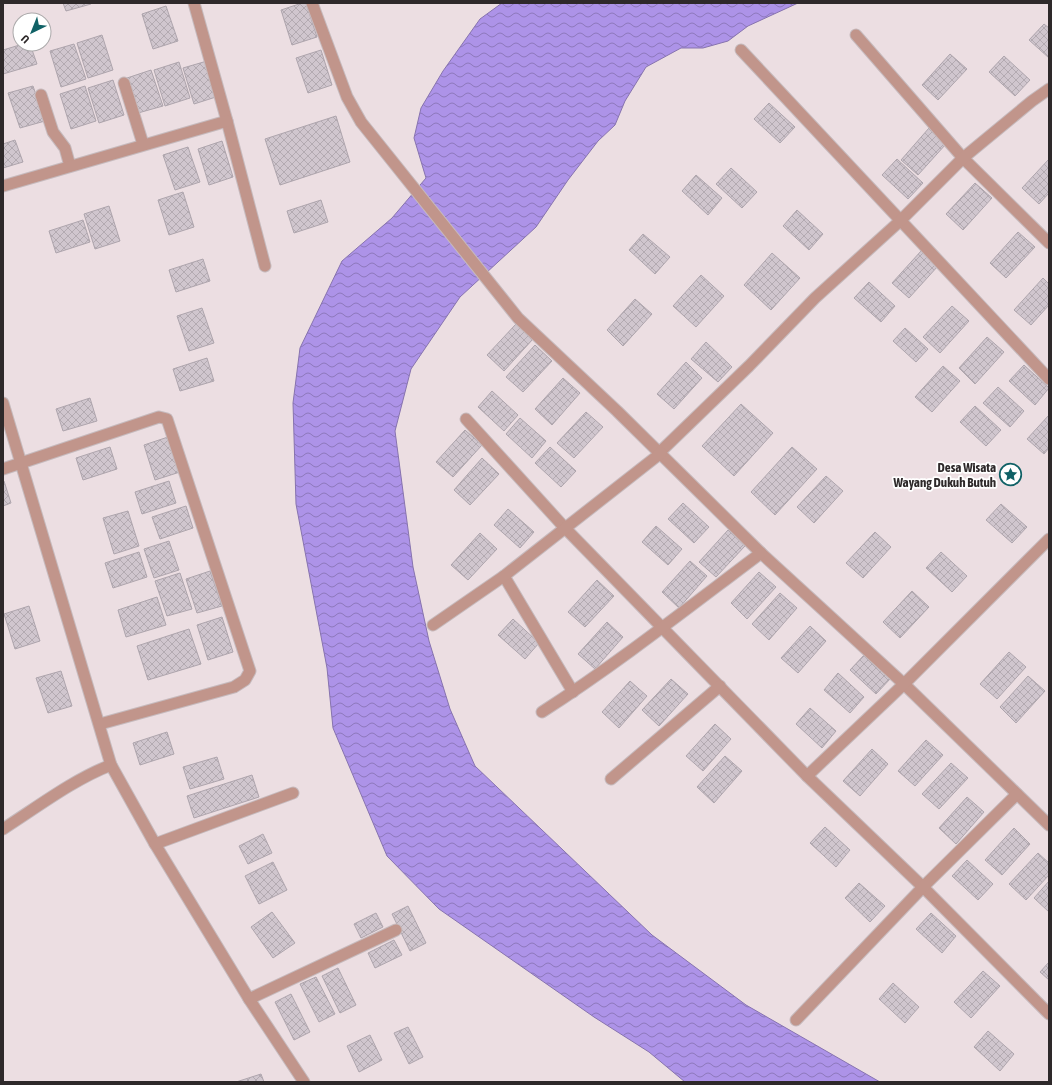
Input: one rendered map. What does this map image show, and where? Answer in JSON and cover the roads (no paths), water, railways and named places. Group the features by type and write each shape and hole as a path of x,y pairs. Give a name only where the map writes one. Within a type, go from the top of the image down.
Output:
{"street":[{"path":"194,3 265,266"},
{"path":"312,3 347,97 361,122 496,288 518,318 660,453 761,553 904,684 1049,825"},
{"path":"856,35 963,158 1049,243"},
{"path":"741,50 1049,379"},
{"path":"124,82 143,144"},
{"path":"433,625 504,576 564,527 660,453 749,366 815,298 900,220 963,158 1032,101 1049,89"},
{"path":"42,95 53,132 65,148 70,166"},
{"path":"3,186 143,144 227,121"},
{"path":"3,403 111,765 155,844 249,999 304,1082"},
{"path":"3,469 159,417 167,419 250,672 245,680 234,687 100,724"},
{"path":"466,419 564,527 807,776 923,887 1049,1014"},
{"path":"807,776 904,684 1049,539"},
{"path":"542,712 573,692 662,628 761,553"},
{"path":"504,576 573,692"},
{"path":"611,780 720,686"},
{"path":"3,829 77,782 96,771 111,765"},
{"path":"155,844 292,794"},
{"path":"796,1020 923,887 1017,794"},
{"path":"249,999 396,930"}],"water":[{"path":"502,3 798,3 748,26 728,41 703,48 681,48 646,67 625,101 615,125 598,141 568,180 536,227 460,297 411,369 395,431 413,567 429,641 450,709 475,766 652,935 746,1005 880,1082 685,1082 649,1052 594,1017 439,909 387,856 333,728 327,668 296,504 293,403 300,348 342,261 392,218 426,178 414,138 421,108 443,71 480,19"}],"place":[{"name":"Desa Wisata Wayang Dukuh Butuh","path":"1011,474"}]}
